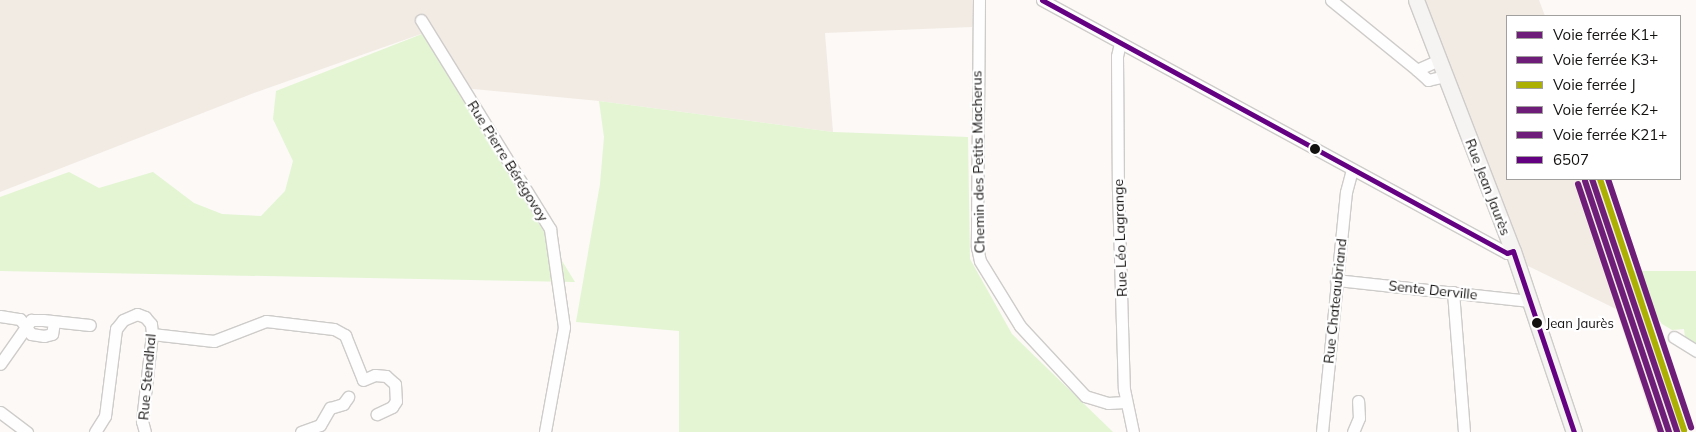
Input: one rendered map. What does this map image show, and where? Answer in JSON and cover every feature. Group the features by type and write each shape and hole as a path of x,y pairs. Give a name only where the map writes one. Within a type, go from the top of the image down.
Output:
{"main road":[{"name":"Rue Jean Jaurès","path":"1416,0 1513,251 1574,432"}],"street":[{"name":"Chemin des Petits Macherus","path":"979,0 977,247 980,261 1020,326 1085,396 1108,403 1125,402"},
{"path":"1042,0 1507,253 1513,251"},
{"path":"1331,0 1428,80 1446,76"},
{"name":"Rue Pierre Bérégovoy","path":"420,20 550,228 564,327 545,432"},
{"name":"Rue Léo Lagrange","path":"1120,43 1118,191 1125,402 1133,432"},
{"path":"1417,70 1439,60"},
{"name":"Rue Chateaubriand","path":"1322,432 1346,192 1352,170"},
{"name":"Sente Derville","path":"1336,280 1529,301"},
{"path":"1454,292 1464,432"},
{"name":"Rue Stendhal","path":"95,432 105,416 116,329 130,315 137,314 145,317 151,324 152,334 142,421 145,432"},
{"path":"0,316 20,319 26,327"},
{"path":"0,364 31,320 90,325"},
{"path":"152,334 214,341 266,321 334,329 345,335 363,380 375,375 386,376 395,384 396,401 392,407 377,414"},
{"path":"1674,338 1696,351"},
{"path":"301,432 320,425 330,408 343,404 348,396"},
{"path":"1353,432 1359,418 1358,401"},
{"path":"0,412 27,432"}],"shaded area":[{"path":"0,0 977,0 972,27 825,33 833,132 599,101 452,87 421,34 254,93 0,192"},
{"path":"1422,0 1539,0 1545,15 1506,15 1506,180 1600,180 1685,432 1656,432 1616,309 1524,264"}],"green space":[{"path":"422,34 575,282 0,271 0,197 69,172 99,188 153,172 194,203 222,214 261,216 285,191 293,161 273,119 276,91"},
{"path":"599,101 833,132 968,137 970,259 1012,334 1113,432 679,432 679,331 576,322 600,184 604,137"},
{"path":"1631,271 1696,271 1696,344 1685,337 1684,329 1672,330 1662,324 1641,297"}],"railway":[{"path":"1584,180 1669,432"}],"rail line":[{"name":"K1+","path":"1592,180 1677,432"},
{"name":"J","path":"1600,180 1684,430"},
{"name":"K21+","path":"1608,180 1691,427"},
{"name":"K3+","path":"1585,181 1669,432"},
{"name":"K2+","path":"1578,184 1661,432"}],"transit line":[{"name":"6507","path":"1042,0 1507,253 1513,251"},
{"name":"6507","path":"1513,251 1574,432"}],"place":[{"name":"Jean Jaurès","path":"1537,323"}]}
